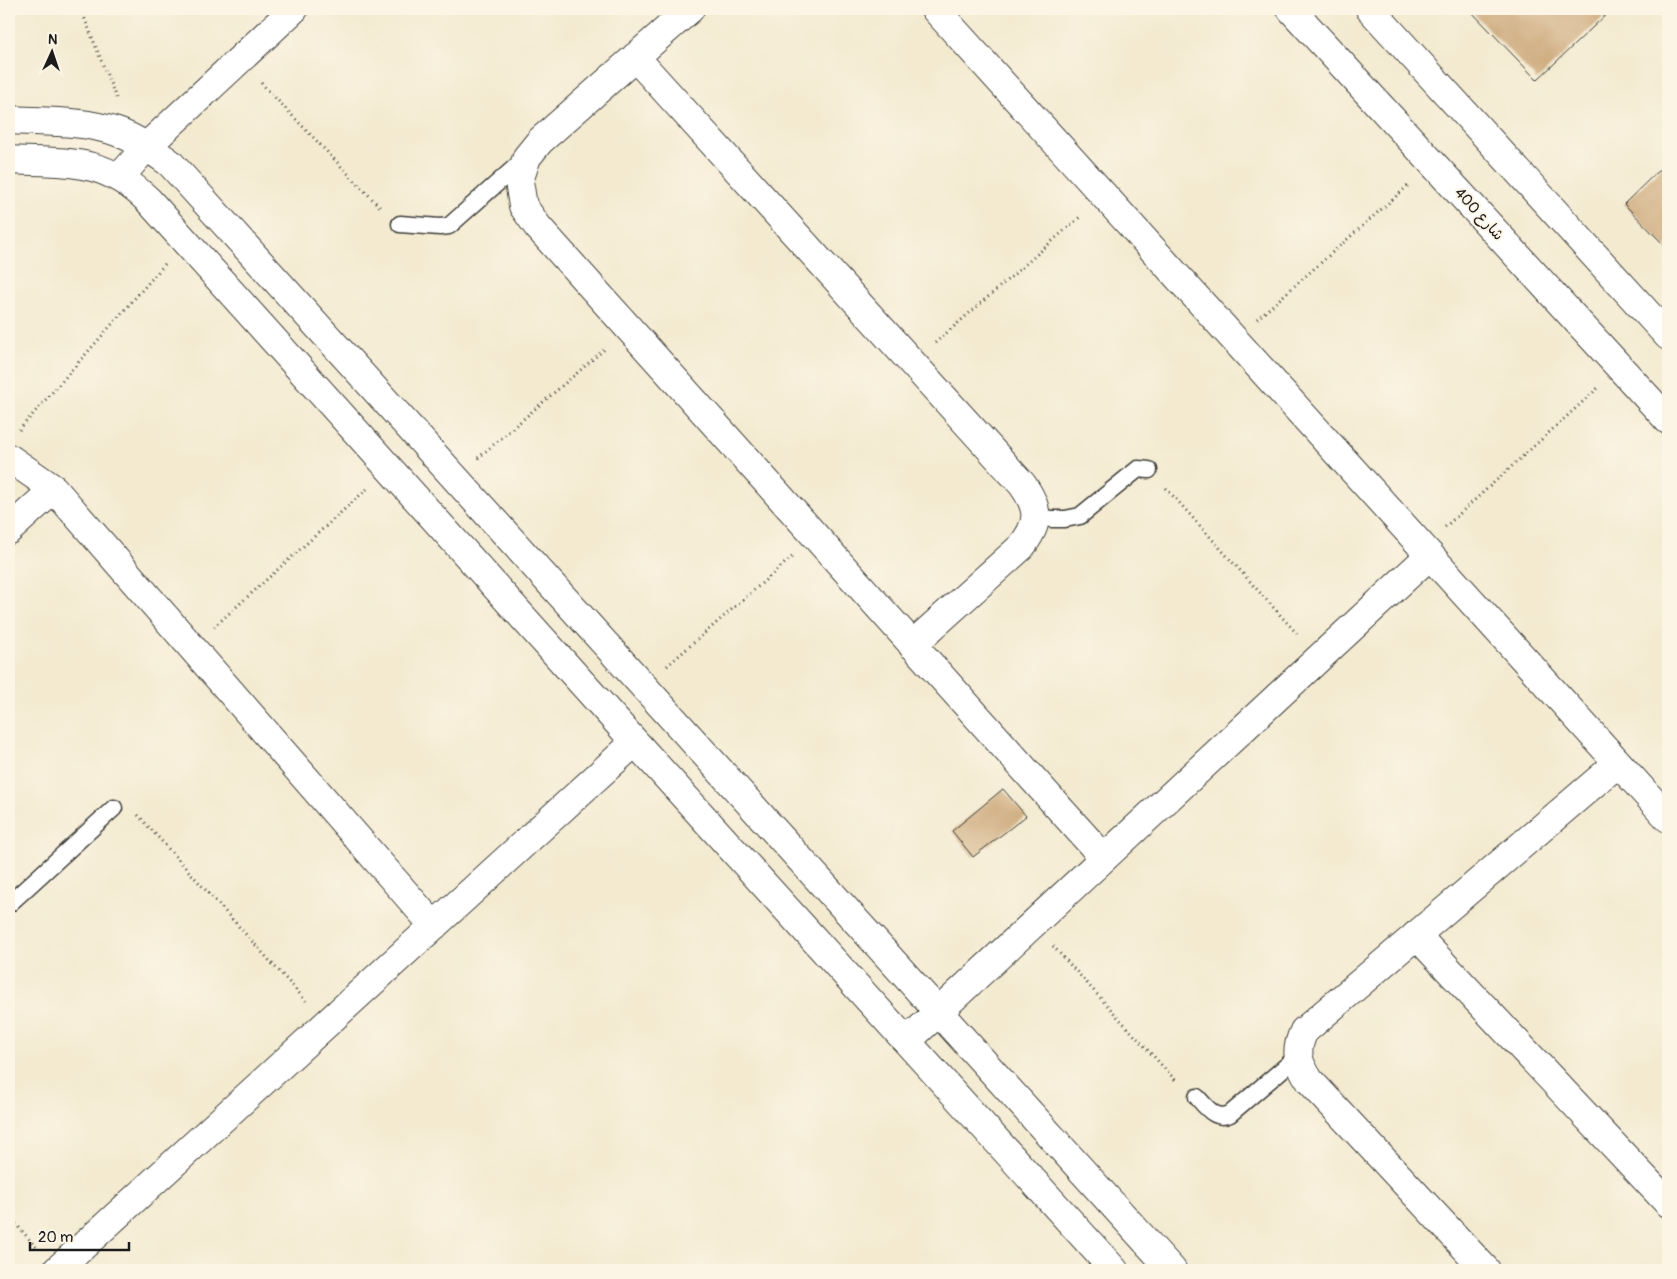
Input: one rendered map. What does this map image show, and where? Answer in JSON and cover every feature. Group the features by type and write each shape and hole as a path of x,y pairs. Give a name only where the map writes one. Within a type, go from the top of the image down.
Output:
{"street":[{"path":"120,177 140,142 240,61 294,9"},
{"path":"690,9 540,141 527,158 519,181 523,206 538,227 1104,858"},
{"path":"935,9 1668,818"},
{"name":"شارع 400","path":"1290,9 1668,420"},
{"path":"1370,9 1668,336"},
{"path":"635,57 1022,484 1032,498 1036,516 1032,533 1021,547 912,645"},
{"path":"9,120 81,125 116,132 140,142 170,164 1172,1270"},
{"path":"9,160 79,164 100,169 120,177 136,188 149,201 635,742 1114,1270"},
{"path":"12,446 54,489 434,926"},
{"path":"9,530 54,489"},
{"path":"907,1041 1319,658 1426,551"},
{"path":"57,1270 635,742"},
{"path":"1486,1270 1310,1081 1302,1069 1298,1056 1298,1043 1304,1031 1618,763"},
{"path":"1416,935 1668,1203"}],"lane":[{"path":"400,224 450,226 527,158"},
{"path":"1036,516 1051,519 1080,516 1138,469 1149,470"},
{"path":"9,904 114,808"},
{"path":"1197,1098 1212,1112 1224,1117 1230,1114 1298,1056"}],"path":[{"path":"82,9 140,142"},
{"path":"240,61 394,222 400,224"},
{"path":"1234,339 1433,164"},
{"path":"912,363 1104,195"},
{"path":"12,446 186,242"},
{"path":"455,478 629,328"},
{"path":"1426,551 1620,368"},
{"path":"192,647 390,469"},
{"path":"1149,470 1319,658"},
{"path":"644,686 815,536"},
{"path":"114,808 123,807 131,809 137,814 327,1024"},
{"path":"1033,924 1178,1083"},
{"path":"9,1216 38,1250"}],"building":[{"path":"1469,9 1612,9 1537,80"},
{"path":"1668,161 1668,249 1624,204"},
{"path":"1003,789 1026,816 973,857 952,831"}]}
